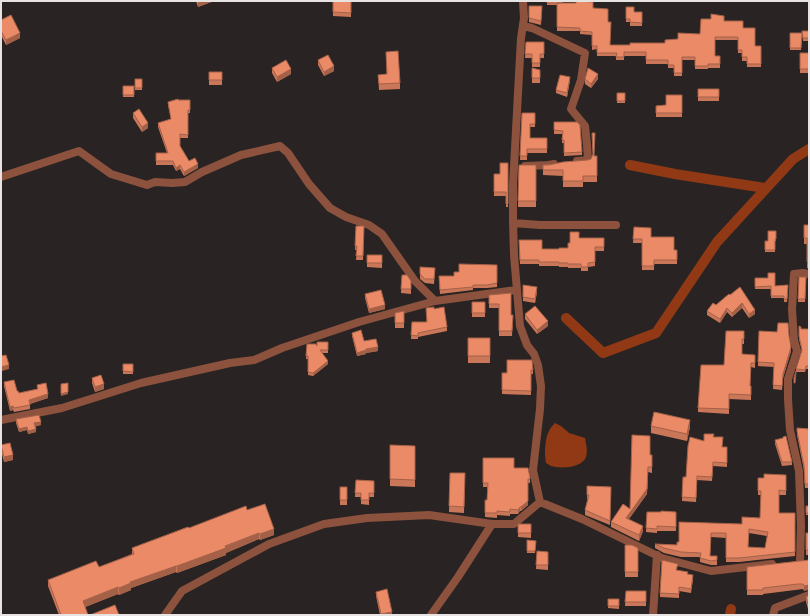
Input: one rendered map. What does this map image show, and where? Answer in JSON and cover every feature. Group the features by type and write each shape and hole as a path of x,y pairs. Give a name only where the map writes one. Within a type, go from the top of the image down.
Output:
{"street":[{"path":"523,1 524,18 521,38 514,166 513,223 516,290 520,326 527,345 534,354 538,365 541,386 533,470 540,502"},
{"path":"514,166 548,165 588,160 585,126 571,109 581,80 585,52 532,28 523,26"},
{"path":"1,178 79,151 111,174 147,185 155,182 185,182 202,172 241,155 280,146 288,153 309,184 330,208 346,218 369,225 382,234 415,281 435,301"},
{"path":"513,223 540,225 616,225"},
{"path":"801,561 799,471 790,430 788,380 797,351 794,340 792,310 794,274 809,274"},
{"path":"1,420 62,408 141,383 230,363 254,360 282,348 359,322 435,301 516,290"},
{"path":"165,615 182,592 269,544 324,524 367,518 430,515 492,524 514,524 540,502"},
{"path":"540,502 582,519 662,558 711,570 781,564"},
{"path":"432,615 492,524"},
{"path":"653,615 657,555"},
{"path":"773,615 775,608 809,595"}],"shaded area":[{"path":"555,423 569,433 585,438 587,455 584,461 570,467 551,466 546,463 546,442 550,429"}],"building":[{"path":"333,1 351,1 351,13 333,12"},
{"path":"547,1 562,1 562,3 547,3"},
{"path":"576,1 593,2 593,8 608,9 608,22 611,22 610,45 630,45 630,43 665,43 665,40 678,39 678,33 700,34 701,19 711,19 711,14 724,16 724,21 743,21 743,28 755,28 755,46 761,46 761,64 747,64 747,57 742,57 742,50 738,50 738,37 715,37 715,56 720,56 720,64 695,66 695,57 682,57 682,73 674,73 674,65 668,65 668,60 646,60 646,52 624,52 624,57 616,57 617,53 597,53 597,46 592,46 592,32 580,31 580,28 557,27 557,3 576,3"},
{"path":"529,6 542,6 541,21 529,18"},
{"path":"626,7 634,7 634,12 642,12 642,23 630,22 630,19 626,19"},
{"path":"11,15 20,33 6,40 1,31 1,20"},
{"path":"802,31 809,31 809,38 803,38"},
{"path":"790,33 802,33 801,48 790,48"},
{"path":"526,42 544,42 544,54 540,54 540,63 532,63 532,54 525,54"},
{"path":"398,51 400,83 379,84 378,75 387,74 386,52"},
{"path":"800,53 809,53 809,69 800,69"},
{"path":"328,55 334,66 324,72 318,60"},
{"path":"286,60 291,69 277,77 272,68"},
{"path":"532,68 540,70 540,78 532,78"},
{"path":"588,68 598,74 591,84 585,79"},
{"path":"209,72 222,72 222,80 209,80"},
{"path":"560,75 570,77 567,93 556,90"},
{"path":"135,79 142,79 142,88 135,88"},
{"path":"123,86 134,86 134,95 123,95"},
{"path":"698,89 719,89 719,97 698,97"},
{"path":"617,93 625,93 625,101 617,101"},
{"path":"666,95 682,95 682,113 656,113 656,106 666,105"},
{"path":"178,99 190,100 190,110 188,110 188,135 180,134 180,146 189,161 195,158 198,164 184,172 180,165 176,168 173,161 156,161 156,153 168,153 158,123 171,119 168,102"},
{"path":"139,109 148,123 142,127 133,113"},
{"path":"522,113 535,113 535,124 530,124 530,138 547,138 547,149 527,149 527,156 520,156"},
{"path":"554,122 577,122 580,125 582,152 564,153 564,140 562,140 563,131 554,130"},
{"path":"592,133 595,133 594,156 597,156 597,176 583,176 583,181 563,181 563,170 543,170 543,165 591,159 593,154"},
{"path":"500,163 508,163 508,204 506,204 506,192 494,192 494,174 500,174"},
{"path":"519,165 536,165 536,201 518,201"},
{"path":"804,225 809,225 809,263 807,262 807,238 804,238"},
{"path":"356,226 364,226 363,256 356,256"},
{"path":"634,227 651,228 651,237 674,237 674,250 677,250 677,260 654,260 654,266 642,266 642,239 633,239"},
{"path":"768,231 776,231 775,250 765,250 765,241 768,241"},
{"path":"570,232 579,232 579,238 604,238 604,247 595,247 595,262 588,263 588,267 581,267 581,264 539,262 539,260 520,260 519,240 542,240 542,249 568,248 568,243 570,243"},
{"path":"367,255 382,255 382,263 367,263"},
{"path":"459,264 497,265 497,283 440,290 439,276 454,276 454,272 459,272"},
{"path":"420,267 435,268 434,279 425,279 420,274"},
{"path":"768,273 775,273 775,286 788,285 787,299 784,299 784,296 771,296 771,286 755,287 755,278 768,278"},
{"path":"402,275 407,275 411,281 411,289 401,289"},
{"path":"799,277 806,277 805,299 798,299"},
{"path":"523,285 537,287 535,299 523,297"},
{"path":"740,287 755,310 749,314 742,303 732,313 727,308 720,319 707,311 713,303 716,305"},
{"path":"381,290 385,305 369,309 365,294"},
{"path":"511,293 511,315 513,315 512,331 499,331 499,304 489,304 489,295"},
{"path":"472,302 485,302 485,313 472,313"},
{"path":"535,306 548,321 537,330 525,314"},
{"path":"434,307 434,309 444,307 447,327 418,333 418,336 411,335 412,322 427,322 426,308"},
{"path":"404,311 404,323 395,323 395,313"},
{"path":"778,323 788,323 791,347 783,374 782,386 773,385 774,363 758,362 759,331 777,332"},
{"path":"799,326 801,329 809,329 809,366 806,366 805,370 796,369 802,350 799,336"},
{"path":"361,330 364,341 376,339 378,347 366,349 357,353 352,333"},
{"path":"726,331 744,331 744,339 742,339 742,354 755,355 755,363 751,363 751,395 729,394 729,409 698,408 701,365 724,365"},
{"path":"468,338 490,338 490,356 468,356"},
{"path":"317,342 328,342 328,350 320,350 328,361 313,373 308,372 308,356 306,356 307,344 316,344 317,346"},
{"path":"6,355 9,365 1,367 1,356"},
{"path":"507,360 532,360 533,370 531,370 531,391 502,390 502,373 507,373"},
{"path":"123,364 133,364 133,372 123,371"},
{"path":"796,371 795,383 794,383 794,378"},
{"path":"101,375 104,384 95,387 92,378"},
{"path":"14,380 19,393 38,389 37,385 46,383 48,394 29,400 30,405 14,408 13,406 10,407 4,382"},
{"path":"68,383 68,392 61,394 61,384"},
{"path":"654,412 690,420 687,434 651,426"},
{"path":"39,415 41,422 34,423 36,429 28,431 27,427 19,429 16,419"},
{"path":"797,428 809,429 809,484 805,484 804,466"},
{"path":"704,434 714,434 713,437 723,437 722,447 727,447 727,463 713,462 712,477 697,476 696,498 682,497 683,477 686,477 690,437 704,441"},
{"path":"632,435 650,436 650,455 652,455 652,467 648,467 647,489 626,518 643,526 639,535 611,522 623,504 630,509"},
{"path":"786,436 792,462 782,462 775,440"},
{"path":"10,443 13,455 4,457 1,445"},
{"path":"390,445 415,446 415,480 390,479"},
{"path":"483,458 514,458 514,468 528,468 530,479 528,479 528,501 518,510 510,509 510,512 497,511 497,513 485,513 485,500 487,500 488,483 483,483"},
{"path":"450,473 465,473 464,507 449,506"},
{"path":"764,474 786,475 786,491 779,490 779,513 795,513 795,552 726,558 726,533 711,533 710,556 717,556 717,560 711,561 700,558 701,553 681,552 655,544 677,545 677,542 679,542 679,522 742,524 742,517 760,518 761,491 758,491 758,478 764,478","holes":["749,529 768,532 765,548 748,547"]},
{"path":"356,480 374,481 374,493 369,493 369,500 361,500 361,493 355,493"},
{"path":"587,486 611,487 610,521 585,510 589,495 587,495"},
{"path":"340,487 347,487 347,500 340,500"},
{"path":"265,504 274,529 260,534 259,533 225,546 226,548 130,582 131,583 119,588 118,587 83,601 88,615 61,615 48,580 96,561 99,567 134,554 132,548 246,506 247,510"},
{"path":"806,506 809,506 809,513 806,513"},
{"path":"647,512 676,512 676,527 657,526 657,529 646,528"},
{"path":"518,524 531,524 531,533 518,533"},
{"path":"806,533 809,533 809,550 806,550"},
{"path":"527,540 536,541 535,551 527,551"},
{"path":"625,545 632,545 638,548 638,572 625,572"},
{"path":"537,551 548,552 548,565 536,565"},
{"path":"662,560 678,564 676,570 688,572 687,574 693,575 691,589 679,587 679,594 660,593"},
{"path":"809,560 809,585 804,586 803,584 798,584 763,588 763,590 747,590 747,567"},
{"path":"387,589 392,612 381,614 376,592"},
{"path":"626,591 646,591 646,602 625,602"},
{"path":"809,595 809,604 808,604 806,597"},
{"path":"608,599 619,599 619,606 608,606"},
{"path":"115,605 119,615 90,615"}],"waterway":[{"path":"566,318 603,353 656,333 717,242 793,159 809,149"},
{"path":"630,165 675,174 765,188"},
{"path":"730,615 731,609"}]}
